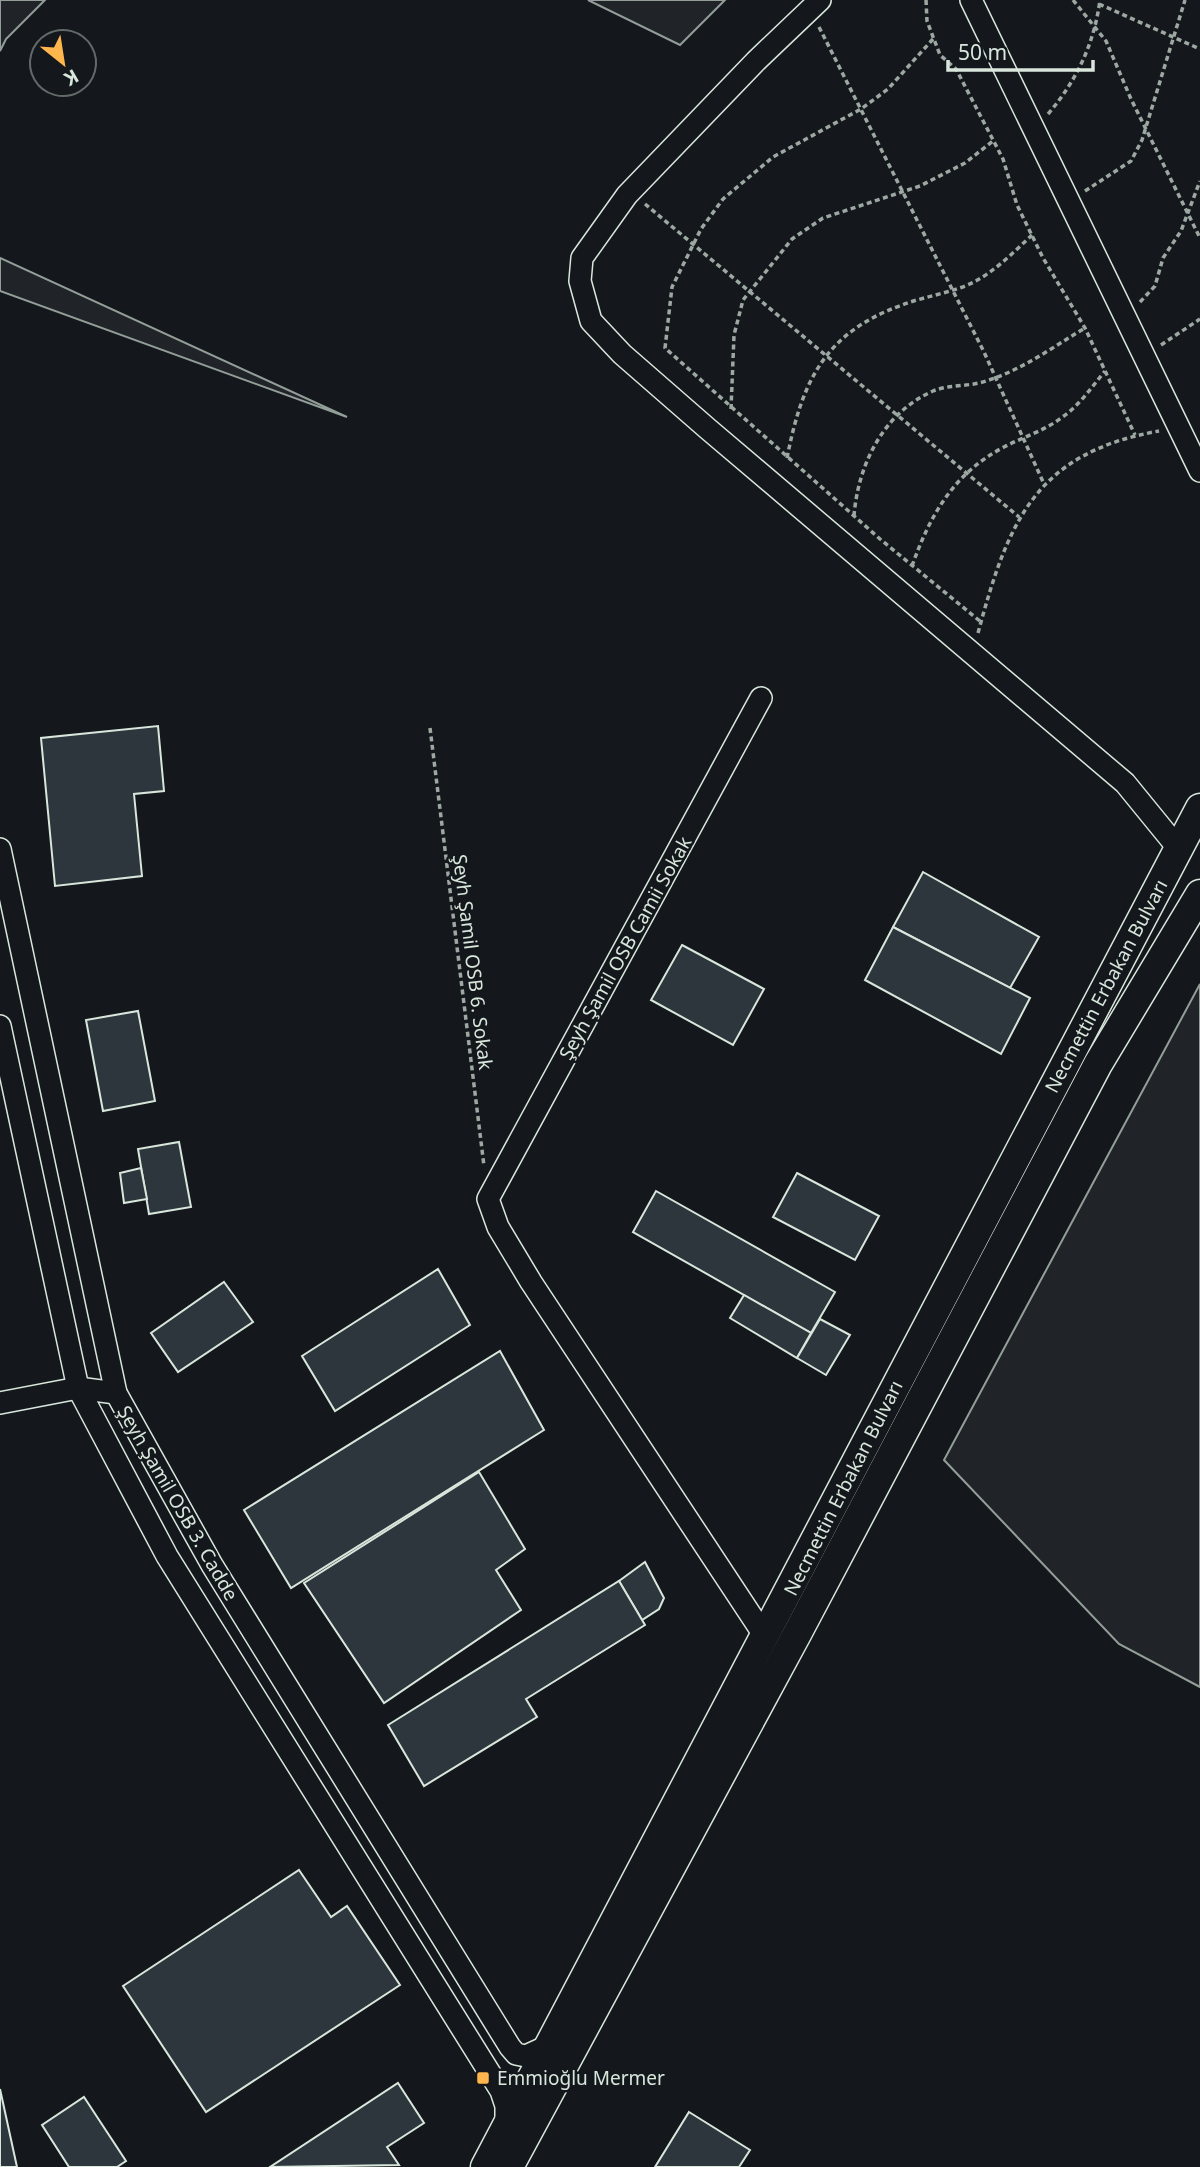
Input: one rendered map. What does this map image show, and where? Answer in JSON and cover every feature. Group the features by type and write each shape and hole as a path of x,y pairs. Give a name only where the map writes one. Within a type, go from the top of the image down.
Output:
{"main road":[{"name":"Necmettin Erbakan Bulvarı","path":"485,2167 766,1638 1200,808"},
{"name":"Necmettin Erbakan Bulvarı","path":"509,2167 785,1657 1098,1064 1200,894"}],"street":[{"path":"971,0 1200,471"},
{"path":"816,4 756,61 629,192 582,258 580,281 591,321 622,354 708,429 1125,783 1178,848"},
{"name":"Şeyh Şamil OSB Camii Sokak","path":"488,1199 761,698"},
{"name":"Şeyh Şamil OSB 3. Cadde","path":"0,849 116,1393 212,1565 510,2047 521,2056 550,2045"},
{"path":"0,1026 78,1388 167,1556 501,2091 506,2106 506,2127"},
{"path":"488,1199 498,1227 531,1282 766,1638"},
{"path":"0,1403 78,1388 116,1393"}],"path":[{"path":"926,0 927,21 940,55 956,69 1003,159 1017,205 1031,235 1085,328 1135,435"},
{"path":"1073,0 1106,41 1200,238"},
{"path":"1068,199 1110,177 1131,161 1145,127 1185,0"},
{"path":"1032,124 1045,118 1081,68 1096,29 1099,2 1200,50"},
{"path":"816,4 861,109 952,289 1044,484"},
{"path":"933,39 906,73 861,109 799,141 749,175 723,199 694,244 672,288 665,348 731,410 981,622"},
{"path":"731,410 734,335 743,300 792,239 823,218 904,192 965,163 993,141"},
{"path":"1122,310 1143,300 1155,286 1163,258 1189,215 1200,181"},
{"path":"629,192 1019,517"},
{"path":"787,458 797,408 818,366 827,355 866,322 901,305 974,282 1010,257 1031,235"},
{"path":"1144,354 1200,319"},
{"path":"854,516 863,471 872,447 886,427 910,405 934,391 995,378 1038,358 1085,328"},
{"path":"912,566 931,517 945,496 967,473 978,463 1024,439 1077,406 1105,371"},
{"path":"973,652 1005,545 1019,517 1044,484 1063,467 1096,448 1135,435 1179,428"},
{"name":"Şeyh Şamil OSB 6. Sokak","path":"430,729 488,1199"}],"shaded area":[{"path":"0,0 45,0 6,39 0,51"},
{"path":"588,0 725,0 680,45"},
{"path":"0,258 347,417 0,291"},
{"path":"1200,984 1200,1687 1119,1644 944,1460"}],"building":[{"path":"158,726 164,791 134,794 142,876 55,886 41,738"},
{"path":"923,872 1039,937 1010,988 893,927"},
{"path":"893,927 1030,998 1001,1054 865,980"},
{"path":"682,945 764,989 733,1045 651,1000"},
{"path":"138,1011 155,1101 103,1111 86,1020"},
{"path":"179,1142 191,1207 149,1214 138,1149"},
{"path":"141,1168 147,1199 124,1203 120,1173"},
{"path":"797,1173 879,1216 855,1260 773,1217"},
{"path":"656,1191 835,1292 811,1333 633,1232"},
{"path":"438,1269 470,1325 335,1411 302,1356"},
{"path":"224,1282 253,1322 178,1372 151,1333"},
{"path":"744,1295 811,1333 797,1358 730,1318"},
{"path":"820,1319 850,1335 826,1375 797,1358"},
{"path":"500,1351 544,1430 291,1588 244,1510"},
{"path":"479,1472 525,1549 496,1570 521,1610 384,1703 304,1583"},
{"path":"645,1562 664,1598 659,1609 642,1620 619,1581"},
{"path":"619,1581 645,1625 526,1699 537,1717 424,1786 388,1725"},
{"path":"299,1870 331,1917 347,1906 400,1985 206,2112 123,1986"},
{"path":"398,2083 424,2123 387,2147 399,2165 270,2167"},
{"path":"0,2089 17,2167 0,2167"},
{"path":"84,2097 126,2161 117,2167 69,2167 42,2125"},
{"path":"689,2112 750,2150 739,2167 655,2167"}],"place":[{"name":"Emmioğlu Mermer","path":"483,2078"}]}
